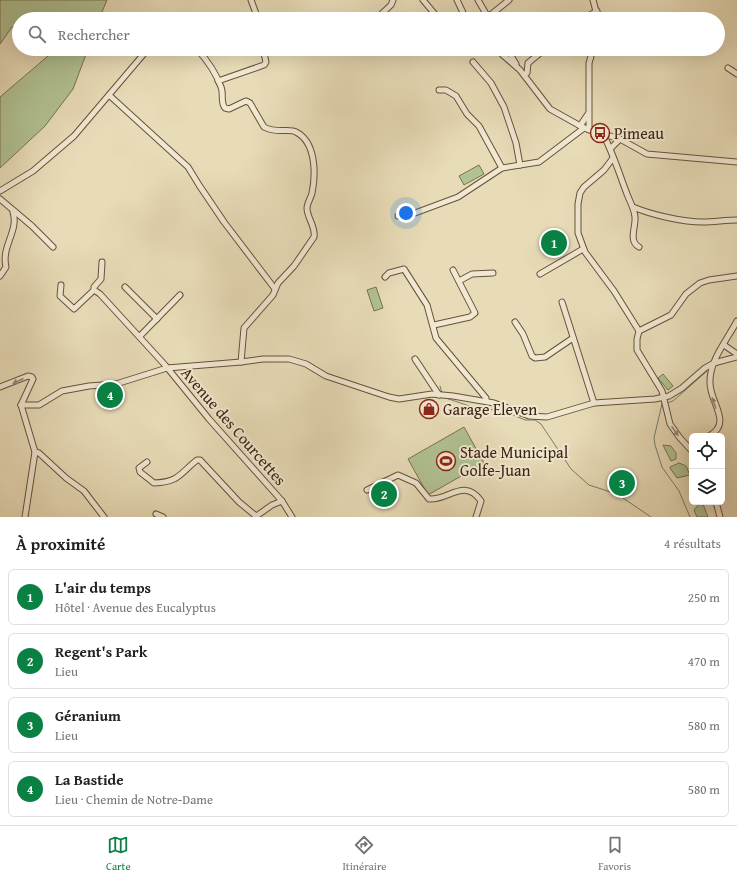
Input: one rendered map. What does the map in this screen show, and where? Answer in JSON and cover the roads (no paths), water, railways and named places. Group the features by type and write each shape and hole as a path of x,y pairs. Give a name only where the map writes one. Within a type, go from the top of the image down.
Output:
{"street":[{"path":"251,0 255,12"},
{"path":"384,12 391,5 393,0"},
{"path":"423,0 433,12"},
{"path":"457,0 463,12"},
{"path":"478,0 485,12"},
{"path":"495,12 509,0"},
{"path":"594,0 597,10 594,12"},
{"path":"0,191 45,162 82,128 142,56"},
{"path":"202,56 210,66 222,88 222,105 225,108 229,109 246,101 250,103 264,127 280,132 293,130 297,132 306,142 314,160 315,168 312,193 307,208 315,233 314,237 294,266 282,277 273,295 244,328 241,362"},
{"path":"218,81 264,65 266,62 265,56"},
{"path":"504,56 520,70"},
{"path":"511,56 524,76 550,109 584,128 620,139 647,154 737,162"},
{"path":"524,76 527,73 528,63 536,56"},
{"path":"398,216 407,216 458,197 502,168 539,162 584,128 588,114 592,56"},
{"path":"473,62 491,83 504,107 516,143 520,165"},
{"path":"728,68 737,74"},
{"path":"439,90 446,90 456,96 467,114 479,126 502,168"},
{"path":"110,95 188,166 224,222 275,289"},
{"path":"584,128 588,114"},
{"path":"603,134 611,148 613,158 633,207 635,216 633,241 635,245 640,247"},
{"path":"611,148 620,139"},
{"path":"613,158 604,170 584,187 580,193 578,204 578,233 583,249 614,291 639,331"},
{"path":"0,199 32,226 53,247"},
{"path":"633,207 642,211 702,222 737,220"},
{"path":"0,276 6,267 4,256 14,225 15,219 13,211"},
{"path":"635,216 642,211"},
{"path":"540,274 583,249"},
{"path":"61,285 60,296 74,309 94,290 94,287 101,278 102,262"},
{"path":"385,277 388,273 404,269 414,284 414,287 424,299 434,325 433,331 436,338 486,398 486,401"},
{"path":"434,325 470,317 475,313 453,270"},
{"path":"459,281 472,274 493,273"},
{"path":"689,448 670,424 665,402 637,350 636,339 639,331 671,315 686,294 696,285 709,280 737,276"},
{"path":"125,287 157,319"},
{"name":"Avenue des Courcettes","path":"94,290 100,294 140,336 209,419 282,501 292,517"},
{"path":"140,336 180,295"},
{"path":"562,302 594,403"},
{"path":"714,433 718,430 720,424 709,382 714,363 737,321"},
{"path":"515,322 523,334 532,356 535,358 545,357 573,338"},
{"path":"724,345 737,355"},
{"path":"665,402 705,368 714,363 737,355"},
{"path":"21,405 38,406 62,391 89,386 116,384 167,368 263,359 289,359 306,364 326,376 389,397 399,399 439,395 486,401 522,414 536,417 555,416 594,403 655,399 665,402"},
{"path":"415,359 439,395"},
{"path":"0,387 28,376 32,377 33,379 21,405 35,452 25,517"},
{"path":"35,452 40,453 66,478 84,491 104,517"},
{"name":"Avenue des Courcettes","path":"147,462 139,468 140,472 154,483 180,477 193,463 200,460 255,517 272,504 282,501"},
{"path":"367,490 398,475 416,483 429,499 460,490 468,490 481,501 476,517"},
{"path":"717,505 720,517"},
{"path":"156,514 163,517"}],"waterway":[{"path":"667,403 673,401 707,371"},
{"path":"440,386 442,393"},
{"path":"443,397 478,409 501,410 525,420 535,420 541,424 571,469 589,485 617,494 651,517"},
{"path":"662,404 654,438 655,445 662,467 679,491 690,517"}],"place":[{"name":"Pimeau","path":"600,133"},
{"name":"L'air du temps","path":"554,243"},
{"name":"La Bastide","path":"110,395"},
{"name":"Garage Eleven","path":"429,409"},
{"name":"Stade Municipal Golfe-Juan","path":"446,461"},
{"name":"Géranium","path":"622,483"},
{"name":"Regent's Park","path":"384,494"}]}
